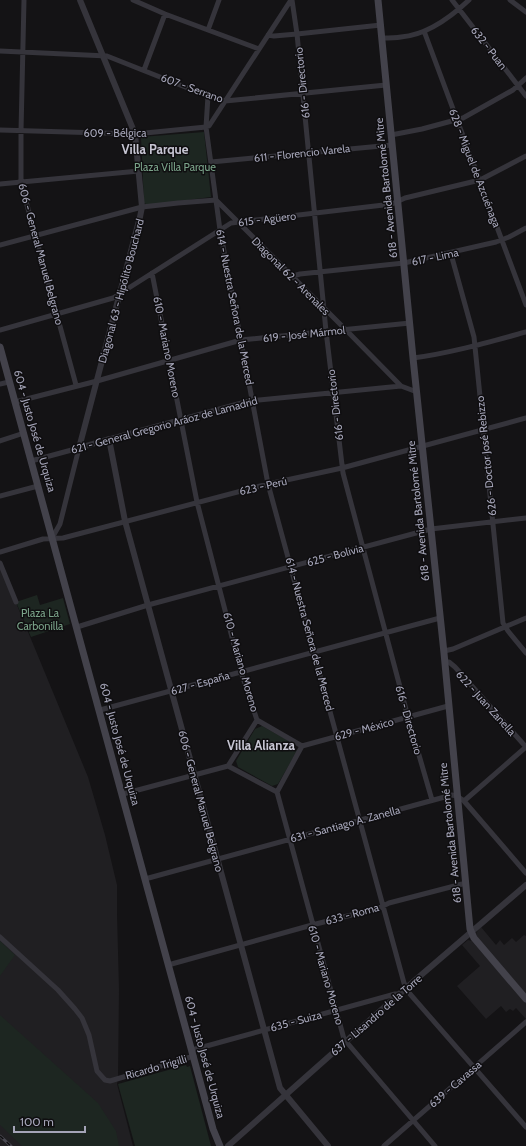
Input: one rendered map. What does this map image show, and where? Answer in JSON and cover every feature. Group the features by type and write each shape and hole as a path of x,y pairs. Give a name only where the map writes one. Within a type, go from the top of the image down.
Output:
{"main road":[{"name":"618 - Avenida Bartolomé Mitre","path":"378,0 471,933"},
{"name":"604 - Justo José de Urquiza","path":"0,347 123,794 213,1129 220,1146"},
{"path":"471,933 526,999"},
{"path":"213,1129 216,1146"}],"street":[{"name":"606 - General Manuel Belgrano","path":"24,0 21,183 76,385"},
{"name":"Diagonal 63 - Hipólito Bouchard","path":"52,538 60,524 142,207 135,134 80,0"},
{"path":"133,0 259,49"},
{"path":"208,30 219,0"},
{"path":"206,127 209,126 291,0"},
{"name":"616 - Directorio","path":"291,0 297,34 332,392 342,468 408,717 432,800"},
{"name":"632 - Puan","path":"452,0 526,96"},
{"path":"382,38 402,37 424,31 444,20 469,0"},
{"path":"510,0 526,12"},
{"path":"144,70 166,14"},
{"path":"268,35 274,36 297,34 381,25"},
{"name":"628 - Miguel de Azcuénaga","path":"424,31 526,305"},
{"name":"607 - Serrano","path":"0,51 103,55 208,96 225,101 386,85"},
{"path":"391,135 458,120 518,86 526,78"},
{"name":"614 - Nuestra Señora de la Merced","path":"208,96 206,127 220,230 268,484 406,988 526,1127"},
{"name":"609 - Bélgica","path":"0,130 135,134 206,127"},
{"name":"611 - Florencio Varela","path":"211,162 392,145"},
{"name":"615 - Agüero","path":"0,330 119,296 226,226 236,222 388,205 399,202 405,198 480,180 526,156"},
{"path":"0,184 139,171"},
{"path":"0,245 142,207 216,200"},
{"name":"Diagonal 62 - Arenales","path":"216,200 236,222 293,276 401,386"},
{"name":"617 - Lima","path":"293,276 404,263 451,254 503,240 526,228"},
{"name":"626 - Doctor José Rebizzo","path":"451,254 475,346 504,627"},
{"name":"610 - Mariano Moreno","path":"152,273 197,502 220,586 241,672 257,720 228,766"},
{"name":"619 - José Mármol","path":"15,402 76,385 97,381 241,340 410,323"},
{"path":"413,358 430,356 475,346 526,332"},
{"path":"0,384 9,382"},
{"name":"621 - General Gregorio Aráoz de Lamadrid","path":"31,461 253,400 401,386 417,392"},
{"name":"623 - Perú","path":"0,552 43,539 63,538 268,484 342,468 526,418"},
{"path":"0,441 24,433"},
{"name":"606 - General Manuel Belgrano","path":"109,439 125,521 280,1088 284,1095 328,1146"},
{"path":"0,496 38,486"},
{"name":"625 - Bolivia","path":"77,627 148,605 431,529 526,518"},
{"path":"0,563 16,602"},
{"name":"627 - España","path":"100,710 440,618"},
{"path":"444,651 453,649 526,618"},
{"path":"504,627 526,653"},
{"name":"622 - Juan Zanella","path":"445,662 449,662 454,667 526,747"},
{"name":"629 - México","path":"302,746 448,706"},
{"path":"123,794 228,766 277,792 302,746 257,720"},
{"path":"464,801 526,747"},
{"name":"610 - Mariano Moreno","path":"277,792 312,925 346,1042 435,1146"},
{"name":"631 - Santiago A. Zanella","path":"146,879 289,839 361,821 432,800 452,795 457,796"},
{"path":"457,796 464,801 526,873"},
{"name":"633 - Roma","path":"168,965 466,883"},
{"name":"637 - Lisandro de la Torre","path":"228,1146 406,988 526,885"},
{"name":"Ricardo Trigilli","path":"0,937 58,990 82,1018 89,1035 96,1068 99,1075 108,1081 193,1053"},
{"name":"635 - Suiza","path":"193,1053 264,1030 395,994 401,994"},
{"name":"639 - Cavassa","path":"384,1146 526,1022"}],"shaded area":[{"path":"0,564 88,777 105,835 117,885 119,989 117,1084 133,1146 0,1146"},
{"path":"481,927 496,945 500,940 504,945 512,938 516,942 524,935 526,936 526,994 478,939 476,933"},
{"path":"468,940 472,941 526,1003 526,1019 516,1008 513,1011 510,1009 506,1012 501,1006 486,1019 457,986 480,966 462,945"}],"green space":[{"name":"Plaza Villa Parque","path":"204,132 211,197 148,205 144,203 141,137"},
{"name":"Plaza La Carbonilla","path":"37,595 40,605 63,598 70,624 31,637 16,602"},
{"path":"262,726 293,743 297,751 278,784 272,786 238,767 236,761 255,729"},
{"path":"0,941 15,955 0,976"},
{"path":"0,1015 98,1103 116,1131 119,1146 22,1146 0,1125"},
{"path":"186,1065 187,1067 190,1066 211,1146 135,1146 118,1084"}],"railway":[{"path":"0,1136 11,1146"}],"district":[{"name":"Villa Parque","path":"155,149"},
{"name":"Villa Alianza","path":"261,745"}]}
